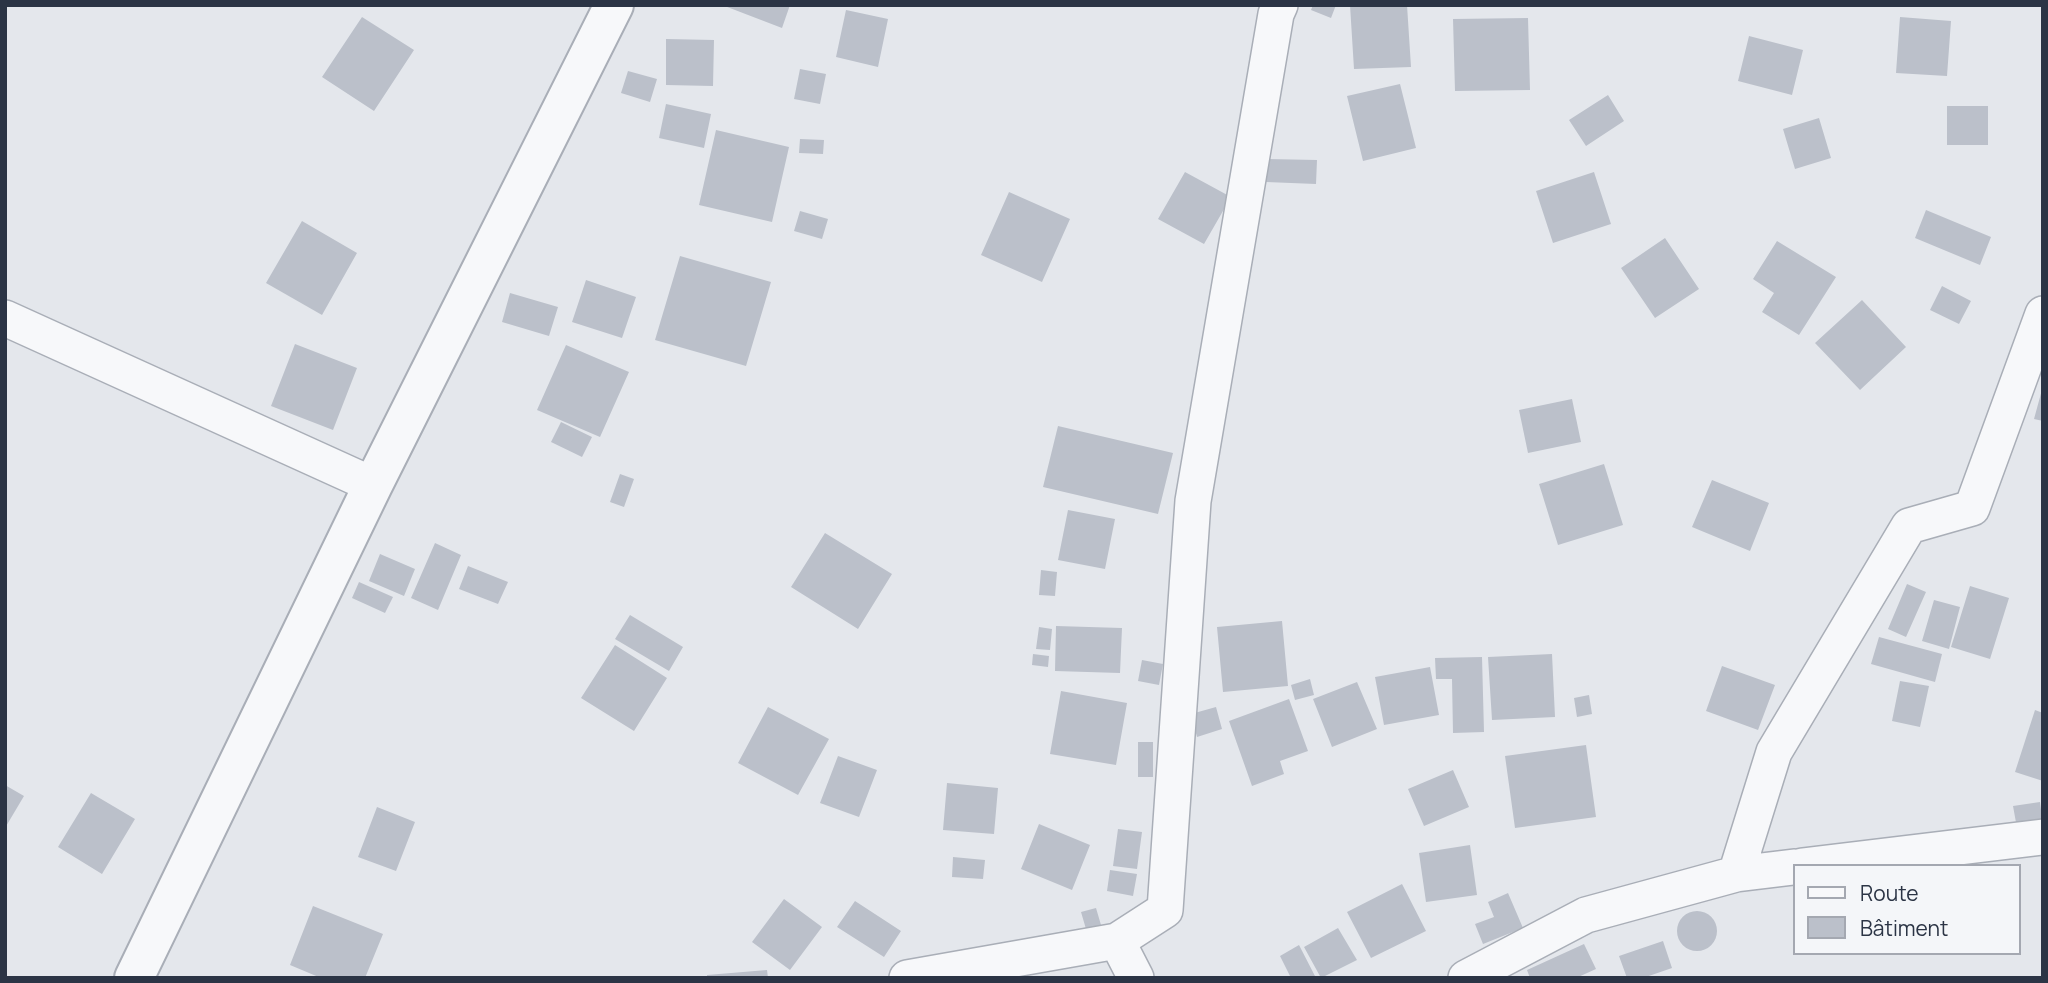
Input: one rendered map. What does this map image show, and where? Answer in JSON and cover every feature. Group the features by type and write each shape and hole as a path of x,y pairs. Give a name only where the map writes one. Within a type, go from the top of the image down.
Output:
{"street":[{"path":"134,978 373,485 614,5"},
{"path":"907,978 1117,941 1165,909 1193,500 1276,14 1280,5"},
{"path":"1736,874 1774,752 1909,526 1972,509 2043,314"},
{"path":"5,318 373,485"},
{"path":"1819,864 2043,837"},
{"path":"1466,978 1586,915 1736,874 1792,867"},
{"path":"1117,941 1136,978"}],"building":[{"path":"722,5 790,5 782,28"},
{"path":"1313,5 1336,5 1331,18 1311,10"},
{"path":"1350,5 1407,5 1411,67 1354,69"},
{"path":"846,10 888,19 878,67 836,57"},
{"path":"362,17 414,50 374,111 322,77"},
{"path":"1900,17 1951,21 1947,76 1896,73"},
{"path":"1528,18 1530,90 1455,91 1453,19"},
{"path":"1749,36 1803,50 1792,95 1738,81"},
{"path":"666,39 714,40 713,86 666,85"},
{"path":"800,69 826,74 820,104 794,99"},
{"path":"628,71 657,79 650,102 621,93"},
{"path":"1400,84 1416,148 1363,161 1347,96"},
{"path":"1608,95 1624,121 1586,146 1569,120"},
{"path":"666,104 711,114 704,148 659,138"},
{"path":"1947,106 1988,106 1988,145 1947,145"},
{"path":"1819,118 1831,158 1795,169 1783,129"},
{"path":"716,130 789,147 772,222 699,205"},
{"path":"800,139 824,140 823,154 799,153"},
{"path":"1267,159 1317,160 1316,184 1266,182"},
{"path":"1185,172 1231,197 1204,244 1158,219"},
{"path":"1594,172 1611,224 1553,243 1536,191"},
{"path":"1009,192 1070,219 1042,282 981,255"},
{"path":"1926,210 1991,237 1980,265 1915,238"},
{"path":"800,211 828,219 822,239 794,231"},
{"path":"302,221 357,253 322,315 266,283"},
{"path":"1665,238 1699,289 1655,318 1621,268"},
{"path":"1777,241 1836,277 1799,335 1762,312 1774,293 1753,279"},
{"path":"680,256 771,282 746,366 655,340"},
{"path":"586,280 636,297 622,338 572,322"},
{"path":"1942,286 1971,301 1959,324 1930,310"},
{"path":"510,293 558,307 549,336 502,322"},
{"path":"1862,300 1906,347 1860,390 1815,343"},
{"path":"295,344 357,368 333,430 271,406"},
{"path":"566,345 629,372 600,437 537,410"},
{"path":"2043,386 2043,421 2034,419"},
{"path":"1572,399 1581,442 1528,453 1519,410"},
{"path":"561,422 592,437 582,457 551,442"},
{"path":"1058,426 1173,453 1158,514 1043,487"},
{"path":"1604,464 1623,525 1558,545 1539,484"},
{"path":"620,474 634,479 624,507 610,502"},
{"path":"1712,480 1769,503 1750,551 1692,527"},
{"path":"1068,510 1115,519 1105,569 1058,560"},
{"path":"825,533 892,574 858,629 791,587"},
{"path":"435,543 461,555 438,610 411,598"},
{"path":"380,554 415,569 404,596 369,581"},
{"path":"468,566 508,582 498,604 459,589"},
{"path":"1041,570 1057,572 1055,596 1039,595"},
{"path":"359,582 393,597 385,613 352,598"},
{"path":"1907,584 1926,592 1906,637 1888,629"},
{"path":"1970,586 2009,598 1990,659 1951,647"},
{"path":"1934,600 1960,607 1949,649 1922,641"},
{"path":"630,615 683,647 669,671 615,639"},
{"path":"1282,621 1288,686 1223,692 1217,627"},
{"path":"1056,626 1122,628 1120,673 1055,671"},
{"path":"1039,627 1052,629 1050,650 1036,649"},
{"path":"1879,637 1942,654 1935,682 1871,664"},
{"path":"615,645 667,678 634,731 581,698"},
{"path":"1033,654 1049,656 1048,667 1032,665"},
{"path":"1552,654 1555,717 1492,720 1488,657"},
{"path":"1482,657 1484,732 1453,733 1452,679 1436,679 1435,658"},
{"path":"1142,660 1163,664 1159,685 1138,681"},
{"path":"1722,666 1775,685 1758,730 1706,711"},
{"path":"1430,667 1439,715 1384,725 1375,677"},
{"path":"1310,679 1314,695 1295,700 1291,685"},
{"path":"1900,681 1929,686 1920,727 1892,721"},
{"path":"1357,682 1377,729 1332,747 1313,699"},
{"path":"1061,691 1127,703 1116,765 1050,754"},
{"path":"1589,695 1592,714 1577,717 1574,698"},
{"path":"1289,699 1308,751 1280,761 1284,774 1252,786 1229,721"},
{"path":"768,707 829,739 798,795 738,763"},
{"path":"1216,707 1222,729 1197,737 1191,714"},
{"path":"2035,710 2043,713 2043,781 2015,772"},
{"path":"1138,742 1153,742 1153,777 1138,777"},
{"path":"1586,745 1596,817 1515,828 1505,756"},
{"path":"838,756 877,770 859,817 820,803"},
{"path":"1453,770 1469,807 1424,826 1408,789"},
{"path":"947,783 998,788 994,834 943,830"},
{"path":"5,785 24,796 5,828"},
{"path":"91,793 135,819 102,874 58,847"},
{"path":"2040,802 2043,824 2017,828 2013,806"},
{"path":"377,807 415,822 396,871 358,857"},
{"path":"1039,824 1090,845 1072,890 1021,869"},
{"path":"1118,829 1142,832 1137,869 1113,866"},
{"path":"1470,845 1477,895 1426,902 1419,853"},
{"path":"953,857 985,860 983,879 952,877"},
{"path":"1110,870 1137,874 1133,896 1107,891"},
{"path":"1402,884 1426,931 1371,958 1347,912"},
{"path":"1508,893 1523,928 1483,944 1475,924 1494,917 1488,902"},
{"path":"784,899 822,927 790,970 752,942"},
{"path":"855,901 901,931 884,957 837,927"},
{"path":"313,906 383,934 365,978 321,978 290,965"},
{"path":"1096,908 1101,925 1086,929 1081,912"},
{"path":"1697,911 1711,917 1717,931 1711,945 1697,951 1683,945 1677,931 1683,917"},
{"path":"1338,928 1357,960 1321,978 1304,947"},
{"path":"1663,941 1672,968 1643,978 1627,978 1619,956"},
{"path":"1584,944 1596,969 1576,978 1530,978 1527,970"},
{"path":"1299,945 1316,978 1291,978 1280,956"},
{"path":"767,970 768,978 707,978 707,975"}]}
